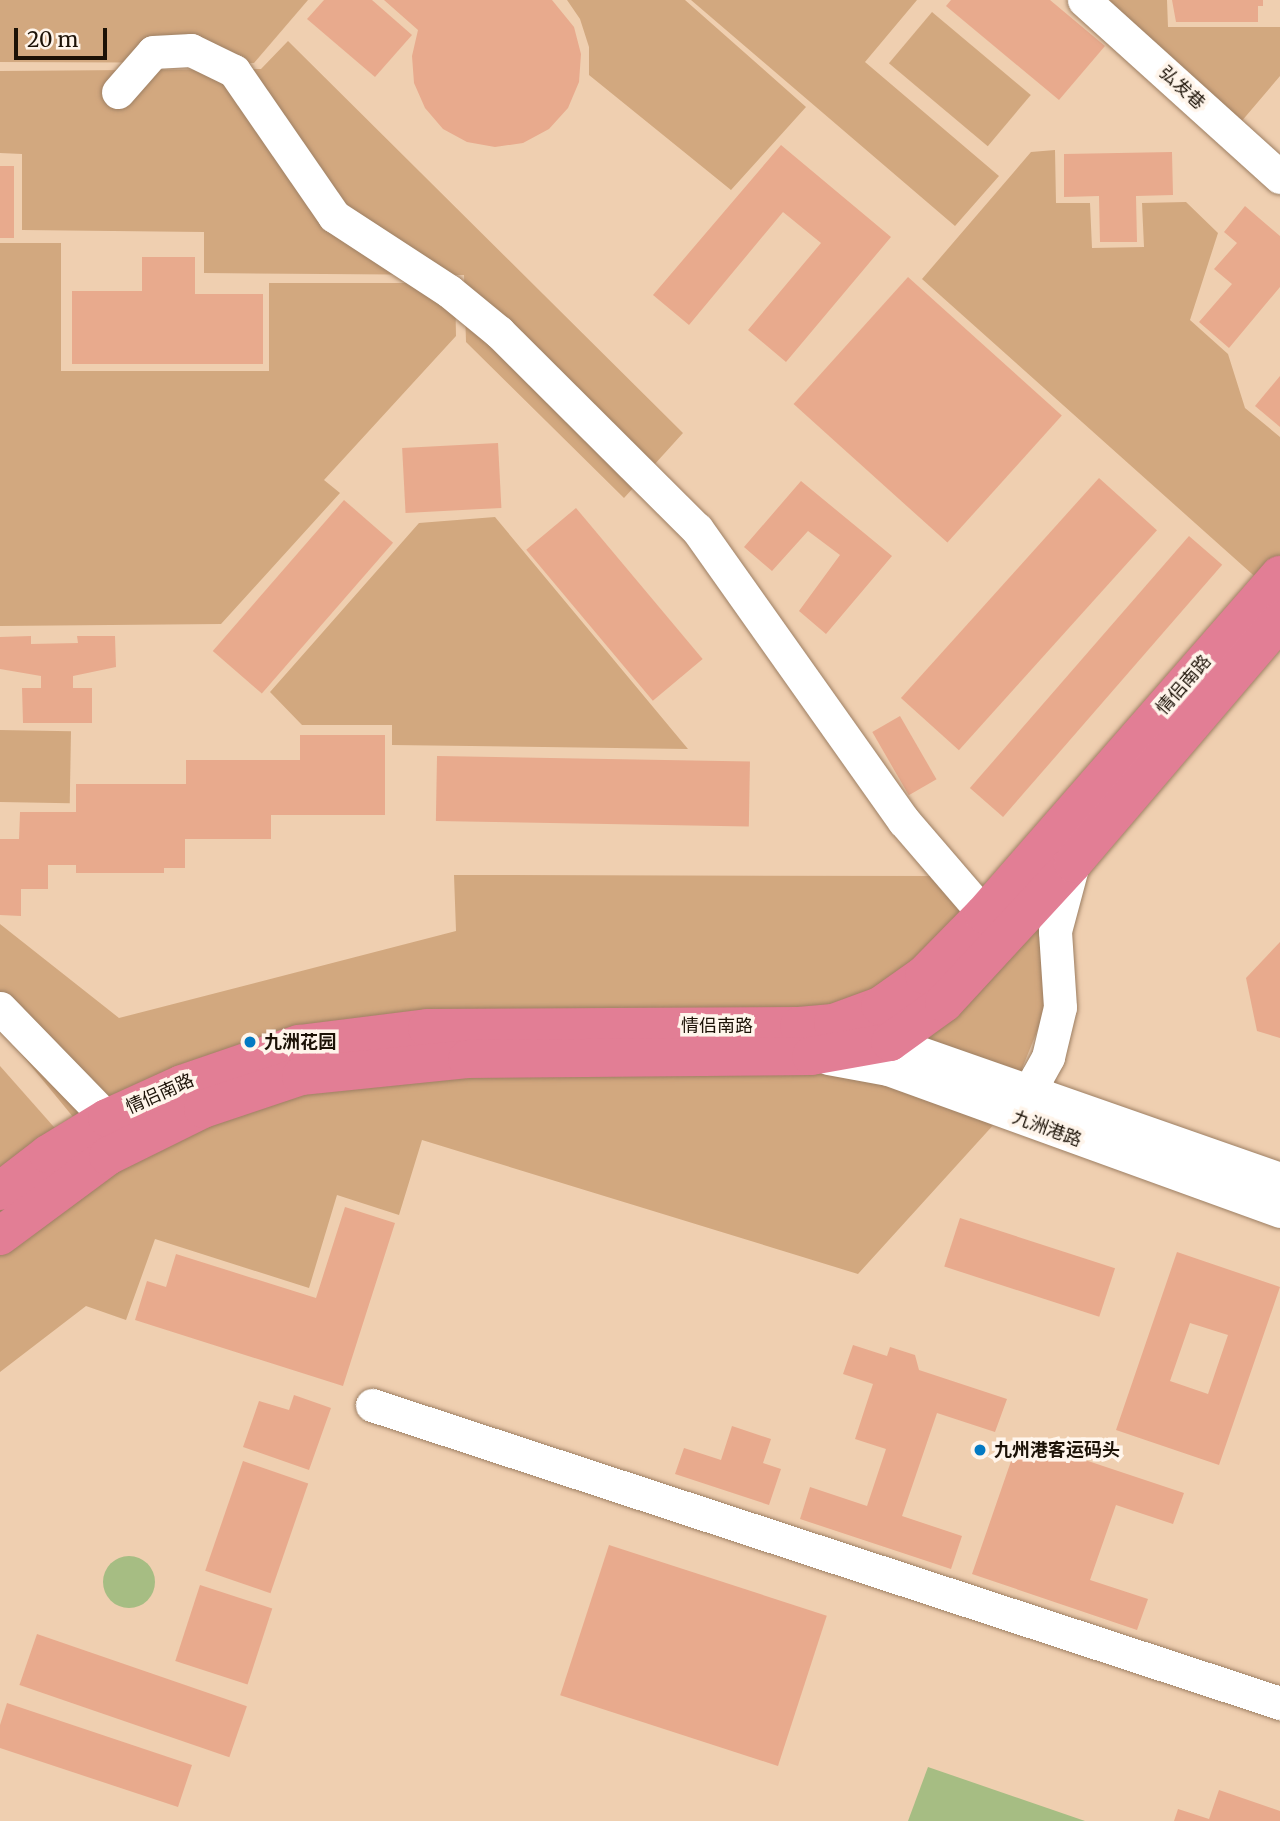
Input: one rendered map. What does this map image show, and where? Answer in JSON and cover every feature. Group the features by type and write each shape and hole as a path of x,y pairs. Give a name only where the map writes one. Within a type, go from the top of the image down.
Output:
{"highway":[{"name":"情侣南路","path":"0,1191 48,1154 107,1118 245,1060 357,1034 427,1028 833,1023 880,1006 903,992 984,914 1280,575"},
{"name":"情侣南路","path":"0,1237 108,1156 203,1109 301,1076 467,1059 811,1056 890,1042 944,1003 1073,863 1276,634"}],"street":[{"name":"弘发巷","path":"1084,0 1280,177"},
{"path":"118,92 153,52 191,50 234,71 334,216 449,291 499,332 697,529 904,821 984,914"},
{"path":"1044,1100 1036,1089 1037,1077 1048,1057 1060,1007 1055,931 1073,863"},
{"path":"0,1008 107,1118"},
{"name":"九洲港路","path":"833,1023 1044,1100 1280,1179"},
{"name":"九洲港路","path":"811,1056 888,1069 1280,1211"},
{"path":"372,1405 1280,1703"}],"shaded area":[{"path":"0,0 308,0 254,63 0,62"},
{"path":"567,0 685,0 806,107 731,190 589,75 589,47 580,19"},
{"path":"691,0 917,0 865,62 999,176 955,226"},
{"path":"1075,0 1167,0 1168,27 1280,27 1280,76 1229,136"},
{"path":"932,12 1031,95 988,146 889,63"},
{"path":"288,41 683,433 624,498 466,342 464,275 204,273 204,232 22,230 22,154 0,153 0,71 261,69"},
{"path":"1055,150 1056,203 1090,203 1092,248 1144,247 1142,203 1186,202 1218,233 1190,320 1228,354 1245,408 1280,437 1280,560 1261,582 922,279 1031,152"},
{"path":"0,243 61,243 61,371 269,371 269,283 455,283 456,336 324,480 340,493 221,624 0,626"},
{"path":"495,517 688,749 392,745 392,725 302,725 270,692 419,523"},
{"path":"0,730 71,731 70,803 0,802"},
{"path":"454,875 940,876 973,914 871,1000 78,1123 0,1028 0,924 119,1018 456,931"},
{"path":"1042,916 1046,1009 1017,1081 908,1039"},
{"path":"815,1062 996,1122 858,1274 422,1140 399,1215 337,1195 309,1288 155,1239 126,1320 86,1306 0,1372 0,1250 121,1158 305,1084"},
{"path":"0,1066 61,1135 0,1178"},
{"path":"129,1556 139,1558 147,1564 153,1572 153,1592 147,1600 139,1606 129,1608 119,1606 111,1600 105,1592 103,1582 105,1572 111,1564 119,1558"},
{"path":"928,1767 1085,1821 908,1821"}],"building":[{"path":"324,0 372,0 412,35 375,77 307,19"},
{"path":"384,0 552,0 574,27 581,54 579,82 568,108 549,129 523,143 495,147 467,142 443,129 425,108 414,83 412,56 418,30"},
{"path":"951,0 1050,0 1105,46 1059,100 946,6"},
{"path":"1172,0 1263,0 1263,6 1258,6 1258,22 1176,22"},
{"path":"781,145 891,237 786,362 748,330 821,243 783,212 689,325 653,295"},
{"path":"1172,152 1173,195 1136,196 1137,242 1100,242 1099,196 1064,197 1064,154"},
{"path":"0,166 14,166 14,238 0,238"},
{"path":"1245,206 1280,236 1280,287 1229,348 1199,322 1232,284 1214,269 1237,243 1224,232"},
{"path":"142,257 195,257 195,294 263,294 263,364 72,364 72,291 142,291"},
{"path":"908,277 1062,416 947,543 794,404"},
{"path":"1280,376 1280,427 1255,406"},
{"path":"498,443 501,508 406,513 402,448"},
{"path":"1099,478 1157,530 959,750 901,698"},
{"path":"801,481 892,556 826,634 799,611 840,555 808,531 772,571 744,547"},
{"path":"344,500 393,543 262,694 213,651"},
{"path":"576,508 703,659 653,701 526,550"},
{"path":"1189,536 1222,565 1003,817 970,788"},
{"path":"31,636 31,644 78,643 77,636 115,636 116,667 73,676 73,688 92,688 92,723 23,723 22,688 41,688 41,676 0,669 0,637"},
{"path":"900,716 936,779 909,795 872,732"},
{"path":"300,735 385,735 385,815 271,815 271,839 185,839 185,868 164,868 164,873 76,873 76,865 48,865 48,889 21,889 21,916 0,915 0,839 19,839 20,812 76,812 76,784 186,784 186,760 300,760"},
{"path":"437,756 750,761 749,826 436,821"},
{"path":"1280,942 1280,1038 1257,1031 1246,978"},
{"path":"345,1207 395,1223 343,1386 135,1320 147,1281 166,1287 176,1254 316,1298"},
{"path":"960,1218 1115,1268 1099,1317 944,1267"},
{"path":"1177,1252 1280,1287 1219,1465 1116,1430","holes":["1190,1323 1228,1335 1208,1394 1170,1381"]},
{"path":"853,1345 887,1356 890,1347 915,1355 919,1370 1007,1399 995,1432 937,1413 902,1516 962,1536 951,1569 800,1519 810,1487 867,1506 886,1449 855,1439 873,1384 843,1374"},
{"path":"294,1395 331,1408 309,1470 243,1447 259,1401 289,1410"},
{"path":"732,1426 771,1439 763,1463 781,1469 769,1505 675,1474 684,1448 721,1460"},
{"path":"1019,1438 1184,1493 1173,1524 1116,1505 1090,1580 1148,1599 1137,1630 972,1574"},
{"path":"243,1461 308,1483 270,1593 205,1571"},
{"path":"609,1545 827,1616 778,1766 560,1695"},
{"path":"200,1585 272,1608 248,1685 175,1661"},
{"path":"37,1634 247,1706 229,1757 19,1685"},
{"path":"7,1703 192,1765 178,1807 0,1748 0,1725"},
{"path":"1219,1790 1280,1811 1280,1821 1174,1821 1178,1809 1209,1819"}],"place":[{"name":"九洲花园","path":"250,1042"},
{"name":"九州港客运码头","path":"980,1450"}]}
